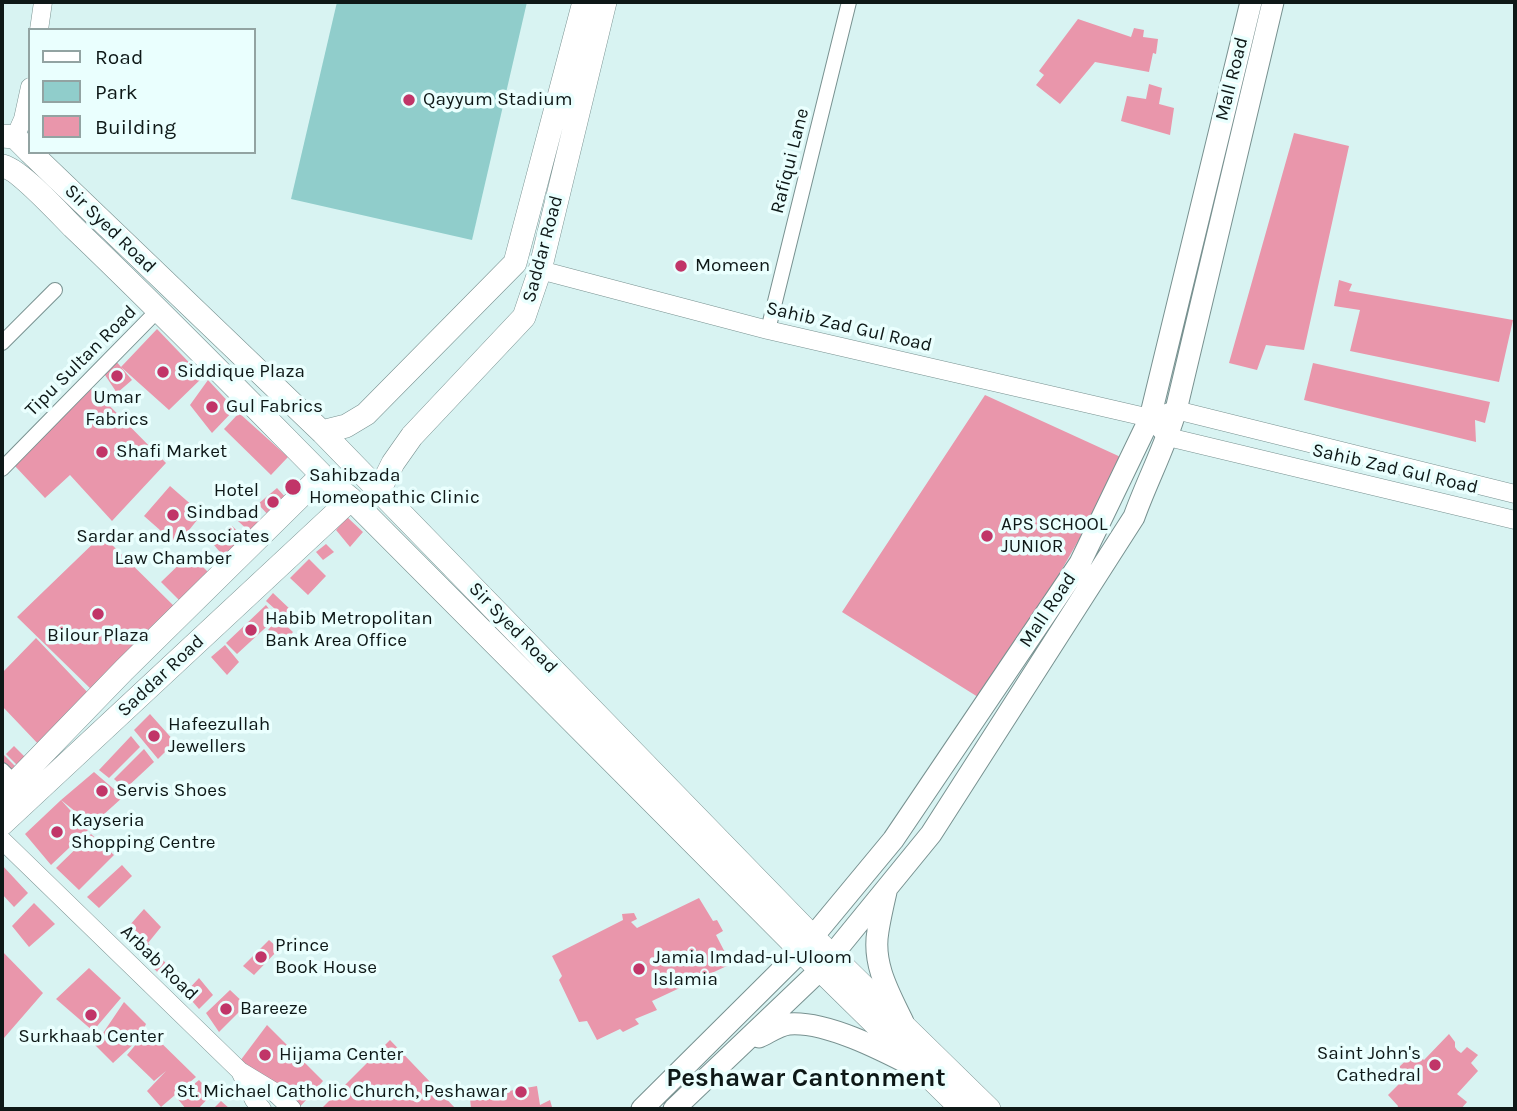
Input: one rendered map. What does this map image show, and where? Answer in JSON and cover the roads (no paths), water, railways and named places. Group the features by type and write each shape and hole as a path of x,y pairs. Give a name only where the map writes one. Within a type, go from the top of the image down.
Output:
{"main road":[{"name":"Saddar Road","path":"322,432 346,426 366,414 515,263 584,2"},
{"name":"Saddar Road","path":"379,491 393,463 412,436 524,317 540,270 605,2"},
{"name":"Mall Road","path":"642,1109 807,944 893,840 1080,563 1150,418 1251,2"},
{"name":"Mall Road","path":"674,1109 826,962 930,835 1134,517 1168,437 1176,410 1273,2"},
{"name":"Sir Syed Road","path":"29,154 322,432 379,491 545,678"},
{"name":"Sir Syed Road","path":"2,166 8,166 36,191 159,309 322,475 545,678 807,944 905,1027 989,1109"},
{"path":"258,411 278,391"},
{"name":"Saddar Road","path":"6,783 322,475"},
{"name":"Saddar Road","path":"2,824 351,499"},
{"path":"888,887 877,933 877,954 882,977 905,1027"},
{"name":"Sir Syed Road","path":"826,962 923,1071 962,1109"},
{"path":"738,1048 786,1024 813,1025 851,1038 923,1071"}],"street":[{"path":"39,28 43,2"},
{"name":"Rafiqui Lane","path":"768,330 849,2"},
{"path":"19,144 28,96"},
{"name":"Sahib Zad Gul Road","path":"540,270 768,330 1150,418"},
{"path":"2,343 55,290"},
{"name":"Tipu Sultan Road","path":"2,469 159,309"},
{"path":"1168,437 1150,418 1176,410"},
{"name":"Sahib Zad Gul Road","path":"1176,410 1515,494"},
{"name":"Sahib Zad Gul Road","path":"1168,437 1515,520"},
{"name":"Arbab Road","path":"2,840 240,1071 273,1091 292,1109"},
{"path":"240,1071 254,1100 262,1109"}],"place":[{"name":"Qayyum Stadium","path":"409,100"},
{"name":"Momeen","path":"681,266"},
{"name":"Siddique Plaza","path":"163,372"},
{"name":"Umar Fabrics","path":"117,376"},
{"name":"Gul Fabrics","path":"212,407"},
{"name":"Shafi Market","path":"102,452"},
{"name":"Sahibzada Homeopathic Clinic","path":"293,487"},
{"name":"Hotel Sindbad","path":"273,502"},
{"name":"Sardar and Associates Law Chamber","path":"173,515"},
{"name":"APS SCHOOL JUNIOR","path":"987,536"},
{"name":"Bilour Plaza","path":"98,614"},
{"name":"Habib Metropolitan Bank Area Office","path":"251,630"},
{"name":"Hafeezullah Jewellers","path":"154,736"},
{"name":"Servis Shoes","path":"102,791"},
{"name":"Kayseria Shopping Centre","path":"57,832"},
{"name":"Prince Book House","path":"261,957"},
{"name":"Jamia Imdad-ul-Uloom Islamia","path":"639,969"},
{"name":"Bareeze","path":"226,1009"},
{"name":"Surkhaab Center","path":"91,1015"},
{"name":"Hijama Center","path":"265,1055"},
{"name":"Saint John's Cathedral","path":"1435,1065"},
{"name":"St. Michael Catholic Church, Peshawar","path":"521,1092"}],"district":[{"name":"Peshawar Cantonment","path":"806,1079"}]}
